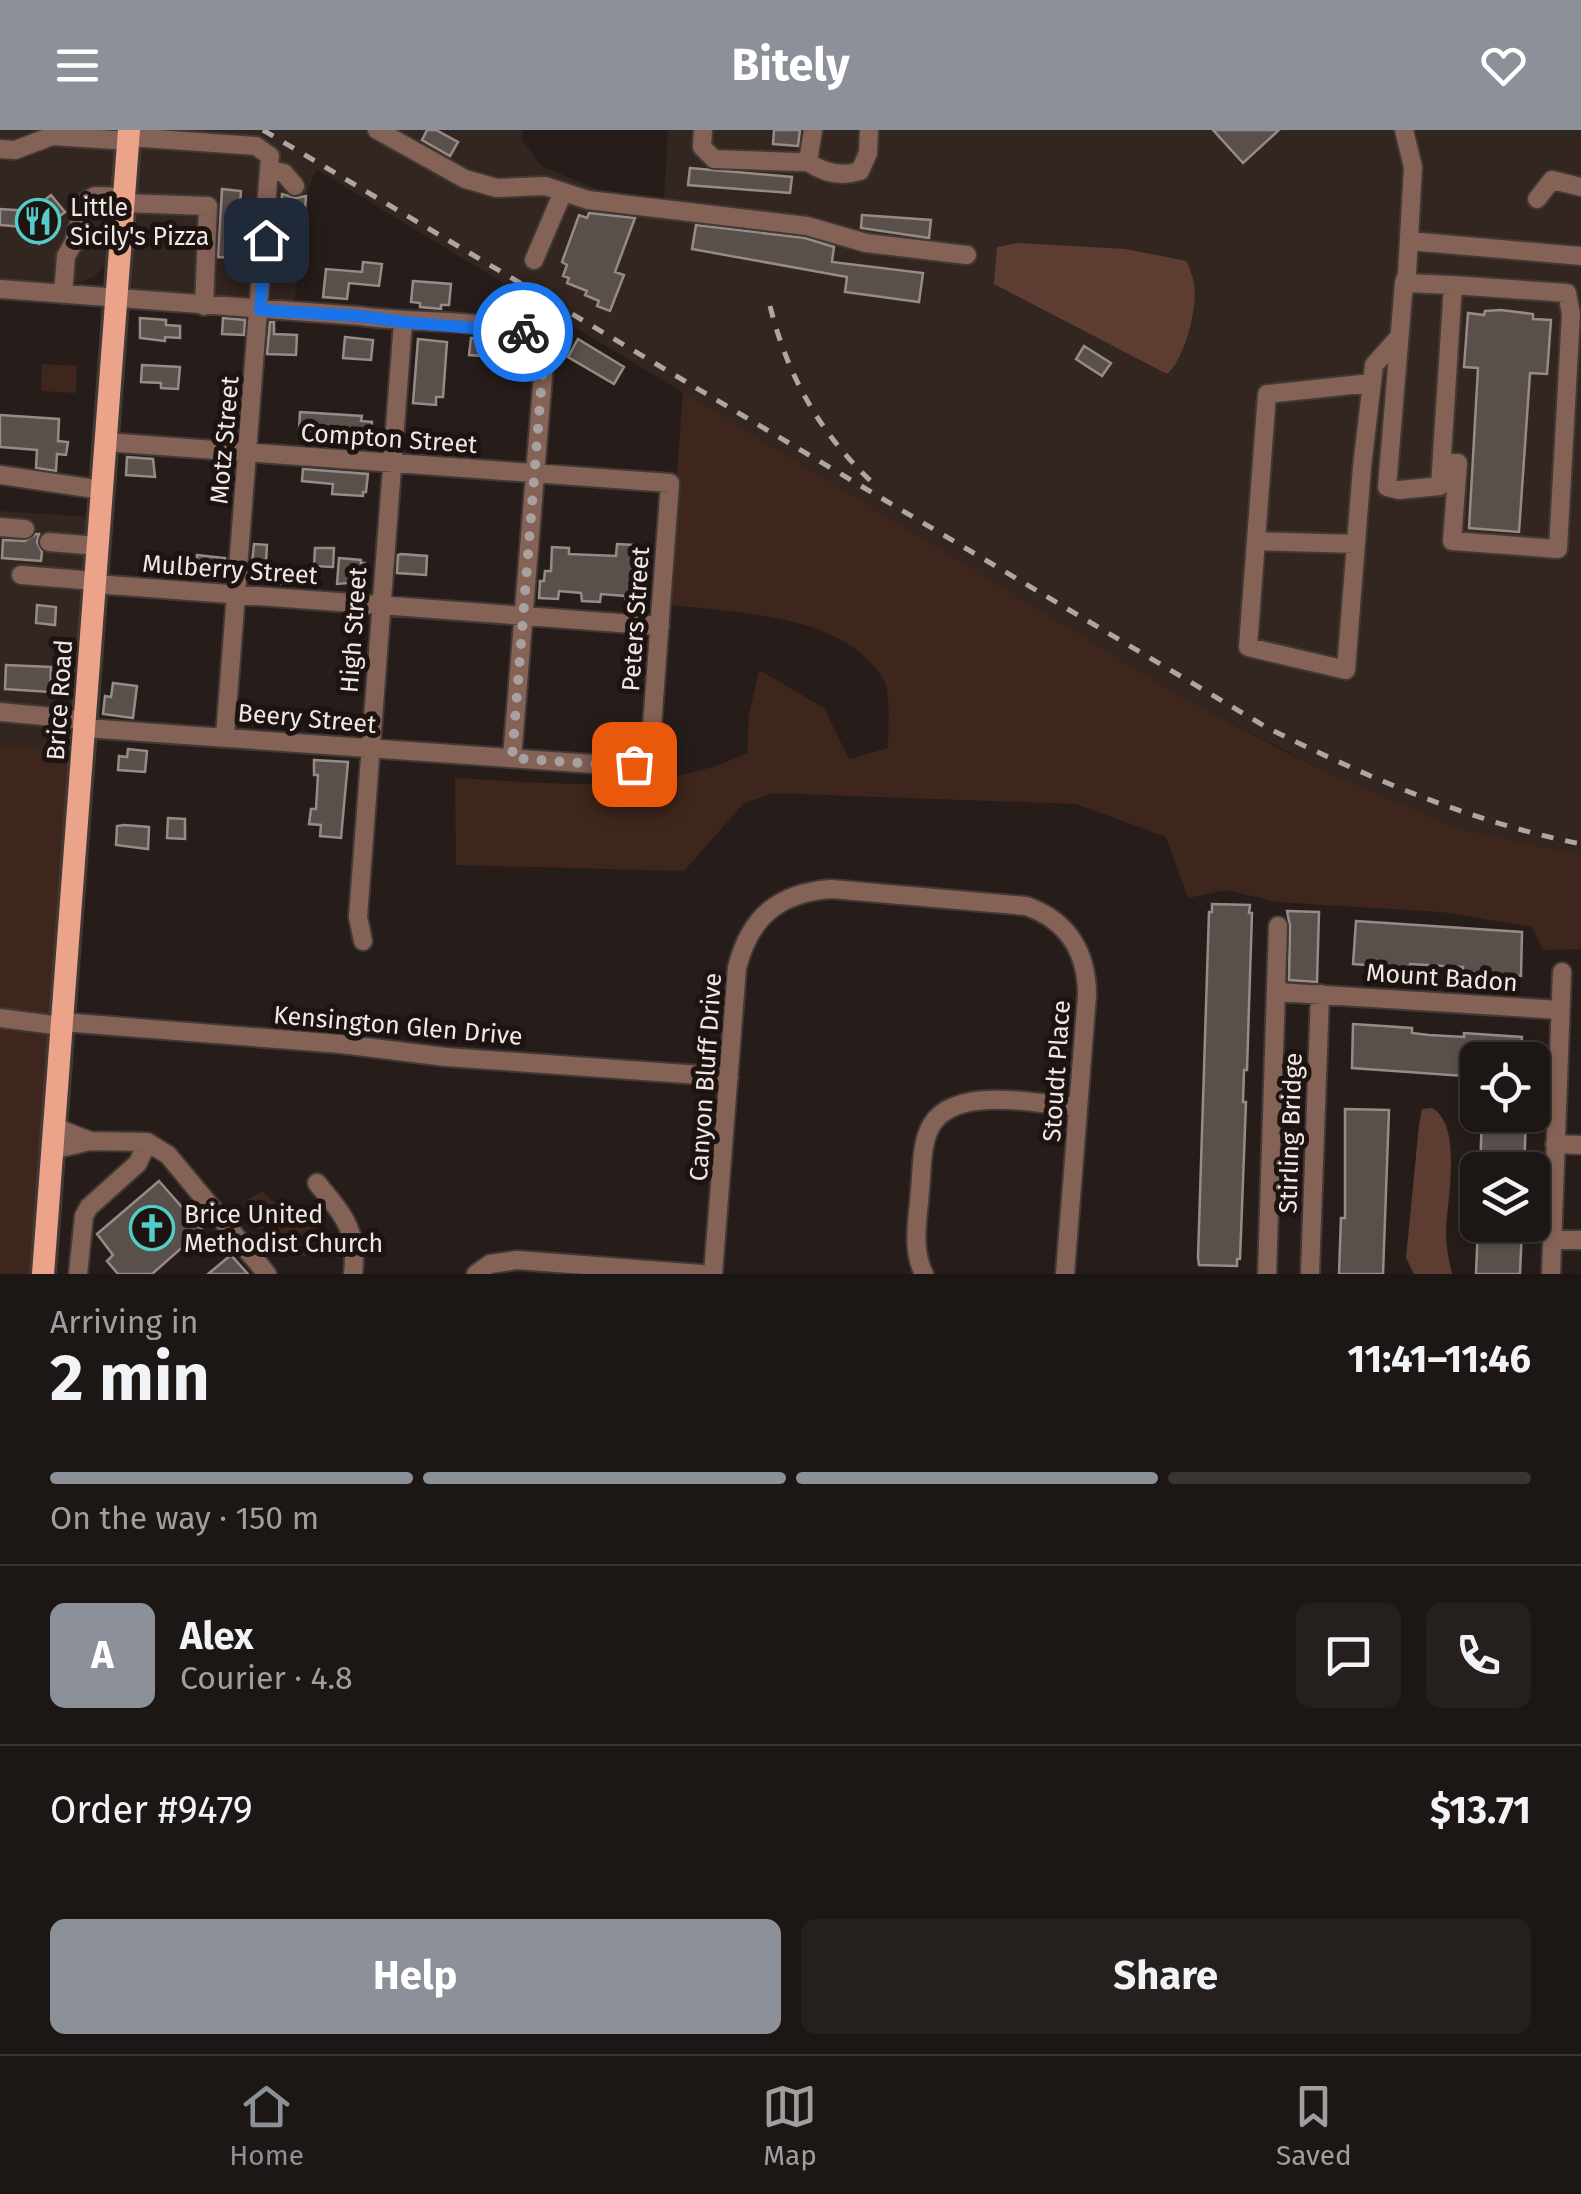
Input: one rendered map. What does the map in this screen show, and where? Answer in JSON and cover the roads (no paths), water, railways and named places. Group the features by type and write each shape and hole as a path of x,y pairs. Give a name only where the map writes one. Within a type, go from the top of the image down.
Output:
{"main road":[{"name":"Brice Road","path":"42,1274 129,136"}],"street":[{"path":"377,130 466,179 497,188 545,186 588,200 807,226 866,243 967,254"},
{"path":"703,130 702,147 714,159 808,162 818,169 846,176 860,172 868,152 869,130"},
{"path":"808,162 813,130"},
{"path":"1404,130 1414,168 1388,487 1399,490 1440,486 1453,285"},
{"path":"0,149 14,150 32,137 129,136"},
{"name":"Motz Street","path":"129,136 264,149 270,156 225,736"},
{"path":"270,170 284,174 295,186"},
{"path":"1537,198 1552,180 1581,187"},
{"path":"534,260 563,192"},
{"path":"63,294 66,256 85,202 96,196 208,206 204,306"},
{"path":"1409,241 1581,256"},
{"path":"1405,278 1566,293 1571,314 1558,548 1452,541 1458,463 1442,462"},
{"path":"0,289 502,328 534,335 544,352 512,758"},
{"name":"High Street","path":"364,941 358,917 403,322"},
{"path":"1372,383 1267,394 1248,647 1346,670 1374,365 1400,338"},
{"name":"Compton Street","path":"106,442 670,482"},
{"path":"0,475 102,490"},
{"name":"Peters Street","path":"643,758 651,740 670,482"},
{"path":"0,527 26,529"},
{"path":"1256,541 1356,544"},
{"path":"49,542 98,546"},
{"name":"Mulberry Street","path":"21,575 660,626"},
{"name":"Beery Street","path":"0,712 85,724 370,748 622,766 643,758"},
{"name":"Stoudt Place","path":"783,900 806,891 832,890 1026,906 1054,919 1073,939 1087,980 1065,1274"},
{"name":"Canyon Bluff Drive","path":"713,1274 737,968 742,948 765,913 783,900"},
{"path":"1267,1274 1278,926"},
{"path":"1551,1274 1562,972"},
{"name":"Mount Badon","path":"1277,992 1560,1010"},
{"name":"Stirling Bridge","path":"1310,1274 1320,994"},
{"name":"Kensington Glen Drive","path":"0,1018 341,1044 446,1058 729,1077"},
{"path":"924,1274 916,1242 924,1147 930,1127 942,1112 970,1100 1078,1107"},
{"path":"53,1139 147,1142 168,1155 267,1274"},
{"path":"78,1274 84,1216 138,1163 147,1142"},
{"path":"1556,1144 1581,1145"},
{"path":"317,1183 352,1232 356,1251 353,1274"},
{"path":"1552,1240 1581,1240"},
{"path":"476,1274 490,1264 517,1260 702,1274"}],"railway":[{"path":"263,130 1266,727 1420,796 1499,823 1581,844"},
{"path":"770,306 786,357 808,403 838,445 874,484"}],"place":[{"name":"Little Sicily's Pizza","path":"38,221"},
{"name":"Brice United Methodist Church","path":"152,1228"}]}
